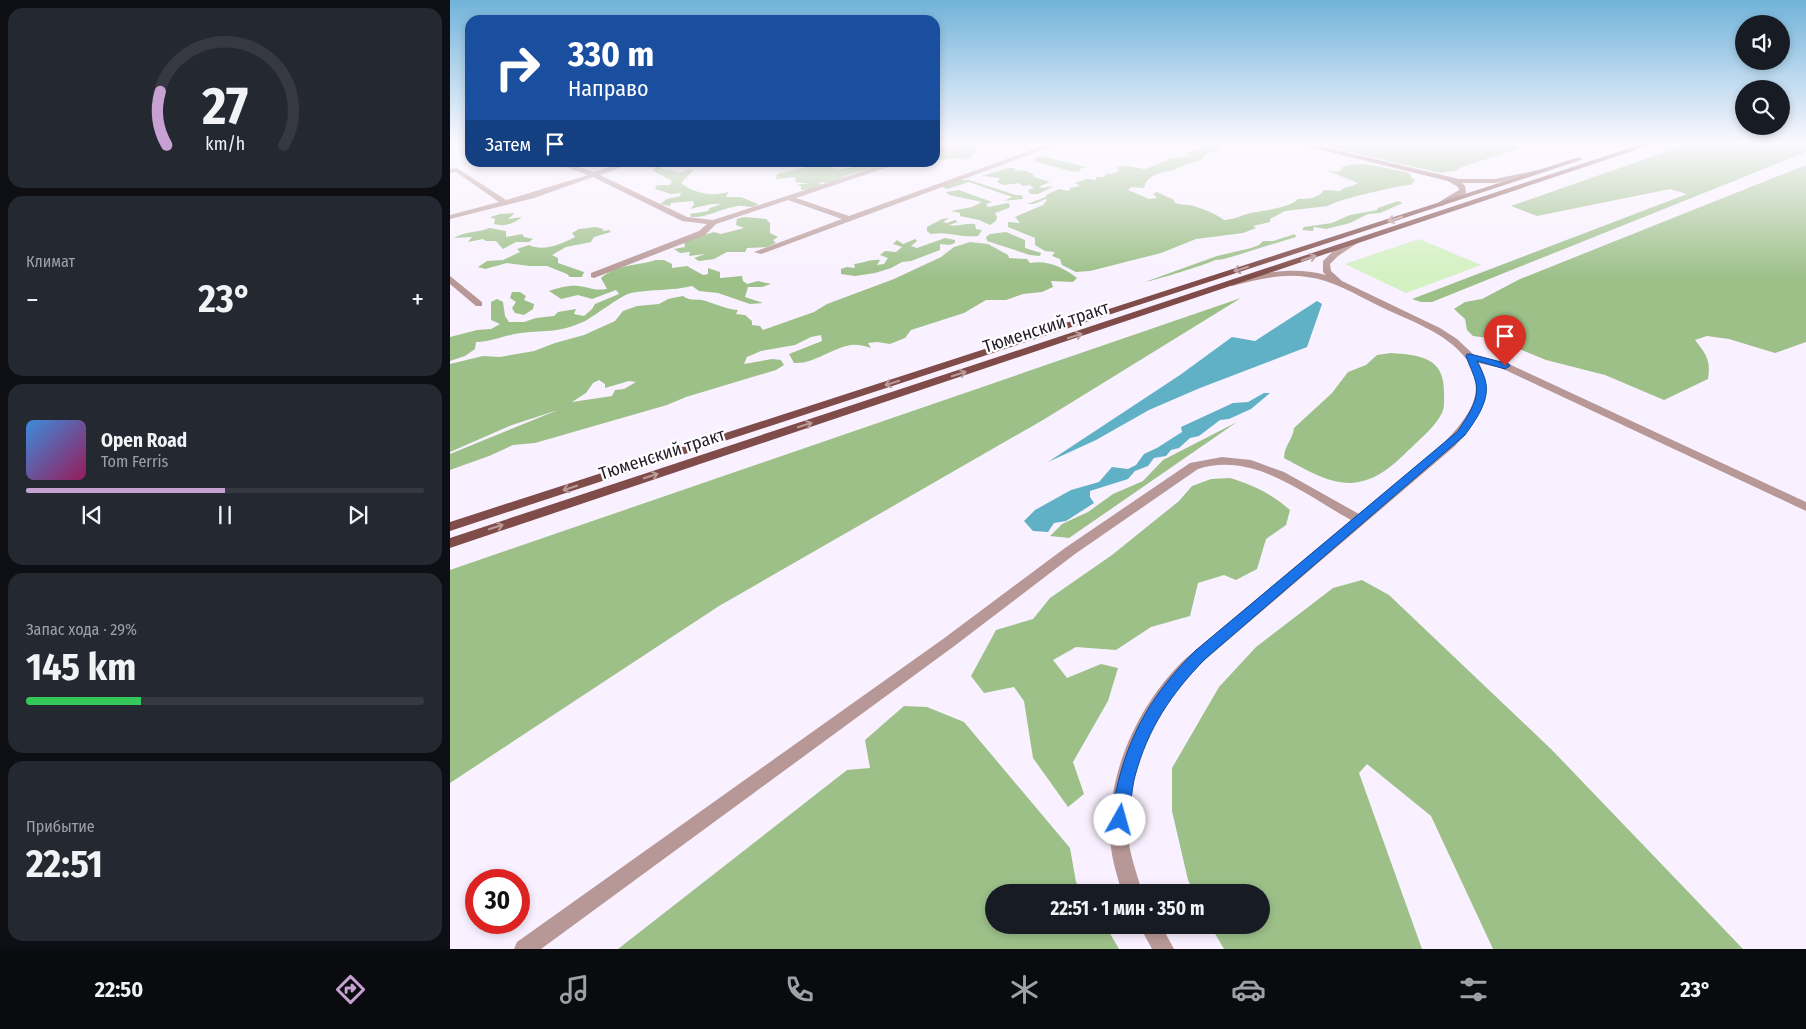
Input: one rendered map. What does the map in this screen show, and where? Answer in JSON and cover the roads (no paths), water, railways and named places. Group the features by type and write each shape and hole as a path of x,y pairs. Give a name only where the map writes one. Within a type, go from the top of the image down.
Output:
{"main road":[{"name":"Тюменский тракт","path":"450,527 1493,187"},
{"name":"Тюменский тракт","path":"450,543 1520,187"}],"street":[{"path":"482,187 505,203"},
{"path":"450,217 505,203 553,187"},
{"path":"621,187 685,219 714,222 823,187"},
{"path":"758,252 937,187"},
{"path":"1442,204 1463,191 1462,187"},
{"path":"791,198 850,219"},
{"path":"594,275 702,233 714,222"},
{"path":"1344,285 1327,272 1326,263 1334,254 1355,242"},
{"path":"1230,284 1290,272 1317,275 1344,285 1437,332 1451,340 1470,356 1505,366 1806,506"},
{"path":"450,279 479,304"},
{"path":"1130,884 1119,834 1120,806 1127,775 1150,716 1166,691 1200,655 1440,453 1461,433 1470,422 1479,404 1481,384 1470,356"},
{"path":"524,949 948,643 1070,551 1194,466 1207,462 1232,460 1261,467 1360,520"},
{"path":"1155,934 1164,949"}],"water":[{"path":"1317,301 1322,304 1307,347 1200,388 1149,410 1096,440 1048,462 1180,375 1232,337 1255,341"},
{"path":"1264,393 1270,393 1251,409 1229,419 1220,420 1199,436 1190,438 1179,448 1171,450 1166,456 1154,458 1148,466 1135,471 1128,479 1090,491 1090,497 1094,503 1066,521 1054,523 1048,532 1033,531 1024,521 1035,510 1071,490 1099,482 1112,467 1128,469 1136,465 1144,454 1182,432 1181,427 1233,403 1248,402"}]}
